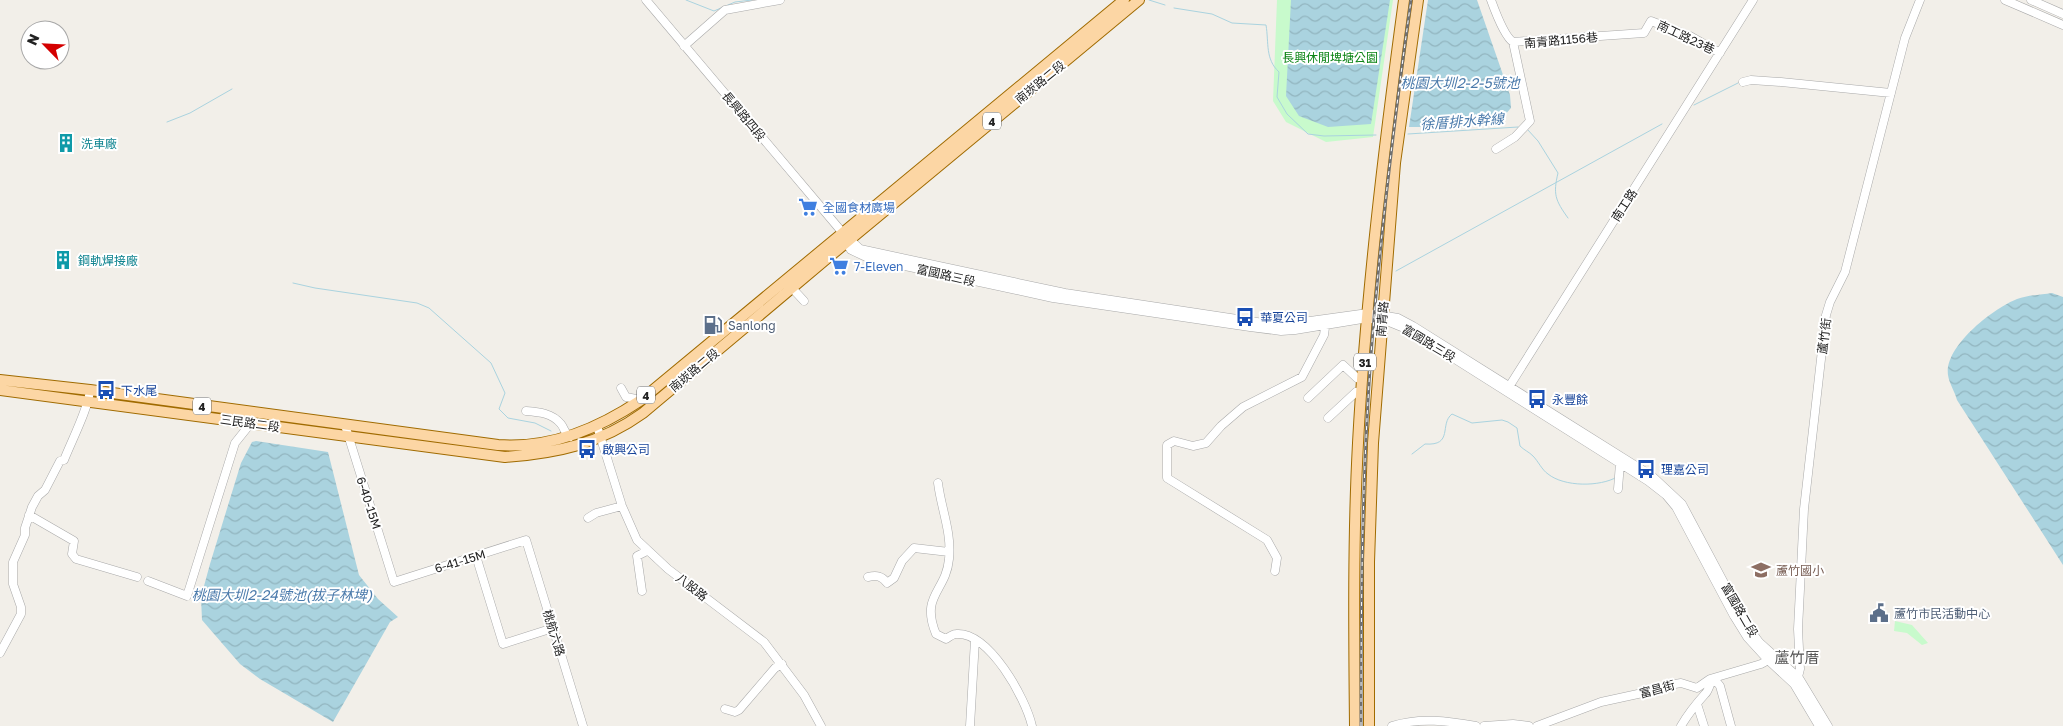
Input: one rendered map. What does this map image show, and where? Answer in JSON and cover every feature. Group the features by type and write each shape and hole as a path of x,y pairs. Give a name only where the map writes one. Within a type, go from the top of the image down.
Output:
{"main road":[{"name":"南崁路二段","path":"411,445 505,457 536,455 570,449 623,428 792,288 846,238 1124,0"},
{"name":"南崁路二段","path":"404,432 507,445 547,442 570,437 597,426 641,400 846,238 1140,0"},
{"name":"南青路","path":"1369,726 1370,539 1373,443 1385,317 1393,189 1418,0"},
{"name":"31","path":"1374,726 1378,443 1385,317 1402,164 1424,0"},
{"name":"南青路","path":"1370,292 1366,265 1373,181 1394,28 1402,1"},
{"name":"南青路","path":"1355,726 1356,500 1365,316 1370,292 1382,161 1402,1"},
{"name":"南青路","path":"1416,19 1419,38"},
{"name":"南青路","path":"1393,189 1402,164"},
{"name":"31","path":"1350,726 1348,642 1351,528 1356,392 1365,316 1366,265"},
{"name":"三民路二段","path":"0,380 251,423 411,445"},
{"name":"三民路二段","path":"0,390 90,396 404,432"},
{"name":"南青路","path":"1351,528 1356,500"},
{"name":"南青路","path":"1370,539 1376,518"}],"street":[{"name":"長興路四段","path":"646,0 846,238"},
{"path":"684,46 725,10 780,0"},
{"name":"南青路1156巷","path":"1491,0 1499,22 1509,40 1513,42 1644,33 1651,21"},
{"name":"南工路","path":"1508,388 1742,18 1751,0"},
{"name":"蘆竹街","path":"1797,681 1804,509 1826,315 1830,302 1845,272 1905,38 1920,0"},
{"path":"2005,0 2063,26"},
{"path":"2031,0 2063,14"},
{"name":"南工路23巷","path":"1651,21 1690,36 1720,53"},
{"path":"1496,149 1515,137 1530,121 1513,42"},
{"path":"1742,82 1751,80 1781,82 1891,93"},
{"name":"富國路三段","path":"846,238 851,250 868,258 1016,290 1219,319 1282,331 1326,321 1365,316 1385,317 1508,388 1621,461 1652,476 1682,504 1695,535"},
{"path":"792,288 804,301"},
{"path":"1275,571 1277,558 1267,540 1167,478 1167,445 1174,441 1193,446 1206,443 1221,426 1243,407 1302,377 1324,335 1326,321"},
{"path":"1308,398 1343,365 1357,378"},
{"path":"621,388 626,397 641,400"},
{"path":"1328,418 1356,392"},
{"path":"0,653 20,614 21,608 12,584 13,562 25,535 29,515 38,496 44,490 60,461 64,460 90,396"},
{"path":"526,411 543,412 552,417 561,424 565,434 570,437"},
{"path":"148,581 187,596 235,443 251,423"},
{"name":"6-40-15M","path":"345,425 394,582"},
{"name":"八股路","path":"597,426 622,506 637,540 647,551 764,642 804,695 821,726"},
{"path":"1618,489 1621,461"},
{"path":"938,483 949,552 946,571 932,598 930,609 932,624 936,634 946,639 956,634 970,637 994,656 1014,684 1032,726"},
{"path":"588,518 596,513 622,506"},
{"path":"29,515 74,541 72,554 76,558 137,577"},
{"name":"富國路二段","path":"1695,535 1747,626 1771,658 1797,681 1828,726"},
{"name":"6-41-15M","path":"394,582 526,540"},
{"name":"桃航六路","path":"526,540 583,726"},
{"path":"868,577 883,578 888,583 894,578 902,561 914,548 949,552"},
{"path":"642,591 637,556 647,551"},
{"path":"476,556 503,644 553,628"},
{"path":"970,726 975,640"},
{"path":"1701,696 1697,688 1710,679 1761,664 1771,658"},
{"path":"725,709 730,712 739,710 770,673 782,664"},
{"path":"1681,726 1690,710 1697,704 1701,696 1706,694 1711,683 1716,681 1719,683 1731,726"},
{"name":"富國路二段","path":"1797,681 1819,726"},
{"name":"富昌街","path":"1537,726 1601,702 1675,684 1681,683 1697,688"},
{"path":"1697,704 1704,726"},
{"path":"1392,726 1418,721 1448,722 1476,726"},
{"path":"1484,726 1513,724 1529,726"}],"green space":[{"name":"桃園大圳2-2-5號池","path":"1277,0 1393,0 1373,137 1326,142 1286,122 1273,101"},
{"path":"1895,621 1912,625 1928,643 1922,645 1907,633 1894,631"}],"water":[{"name":"桃園大圳2-2-5號池","path":"1291,0 1390,0 1371,124 1328,127 1299,116 1286,96"},
{"name":"桃園大圳2-2-5號池","path":"1428,0 1477,0 1510,95 1511,108 1500,119 1470,126 1409,127"},
{"path":"2052,293 2063,297 2063,565 1957,400 1948,375 1949,364 1954,352 1984,319 2017,299"},
{"name":"桃園大圳2-24號池(拔子林埤)","path":"256,441 328,452 359,575 378,599 398,617 390,622 333,722 260,679 240,664 202,620 201,597 210,564 241,463 252,442"}],"waterway":[{"name":"徐厝排水幹線","path":"686,0 714,11 735,2 752,0"},
{"name":"徐厝排水幹線","path":"1149,0 1165,5"},
{"name":"徐厝排水幹線","path":"1174,8 1212,14 1232,23 1266,25 1271,62 1279,72 1277,97 1287,114 1308,134 1324,136 1376,135"},
{"path":"1694,105 1738,83"},
{"path":"167,122 190,113 232,89"},
{"path":"1396,271 1662,124"},
{"name":"徐厝排水幹線","path":"1408,134 1518,127"},
{"name":"徐厝排水幹線","path":"1527,129 1538,141 1558,173 1556,197 1568,218"},
{"path":"293,283 417,303 429,308 491,363 505,393 499,409 508,418 535,423 551,431"},
{"path":"1412,454 1425,444 1440,442 1445,433 1448,418 1452,414 1472,423 1502,420 1508,422 1517,428 1520,446 1533,456 1546,472 1555,478 1572,483 1592,484 1617,477"}],"railway":[{"path":"1361,726 1362,547 1370,368 1388,183 1411,0"}],"place":[{"name":"洗車廠","path":"66,143"},
{"name":"全國食材廣場","path":"808,207"},
{"name":"鋼軌焊接廠","path":"63,260"},
{"name":"7-Eleven","path":"839,266"},
{"name":"華夏公司","path":"1245,317"},
{"name":"Sanlong","path":"713,325"},
{"name":"下水尾","path":"106,390"},
{"name":"永豐餘","path":"1537,399"},
{"name":"啟興公司","path":"587,449"},
{"name":"理嘉公司","path":"1646,469"},
{"name":"蘆竹國小","path":"1761,570"},
{"name":"蘆竹市民活動中心","path":"1879,613"}],"district":[{"name":"蘆竹厝","path":"1797,657"}],"park label":[{"name":"長興休閒埤塘公園","path":"1330,57"}]}
